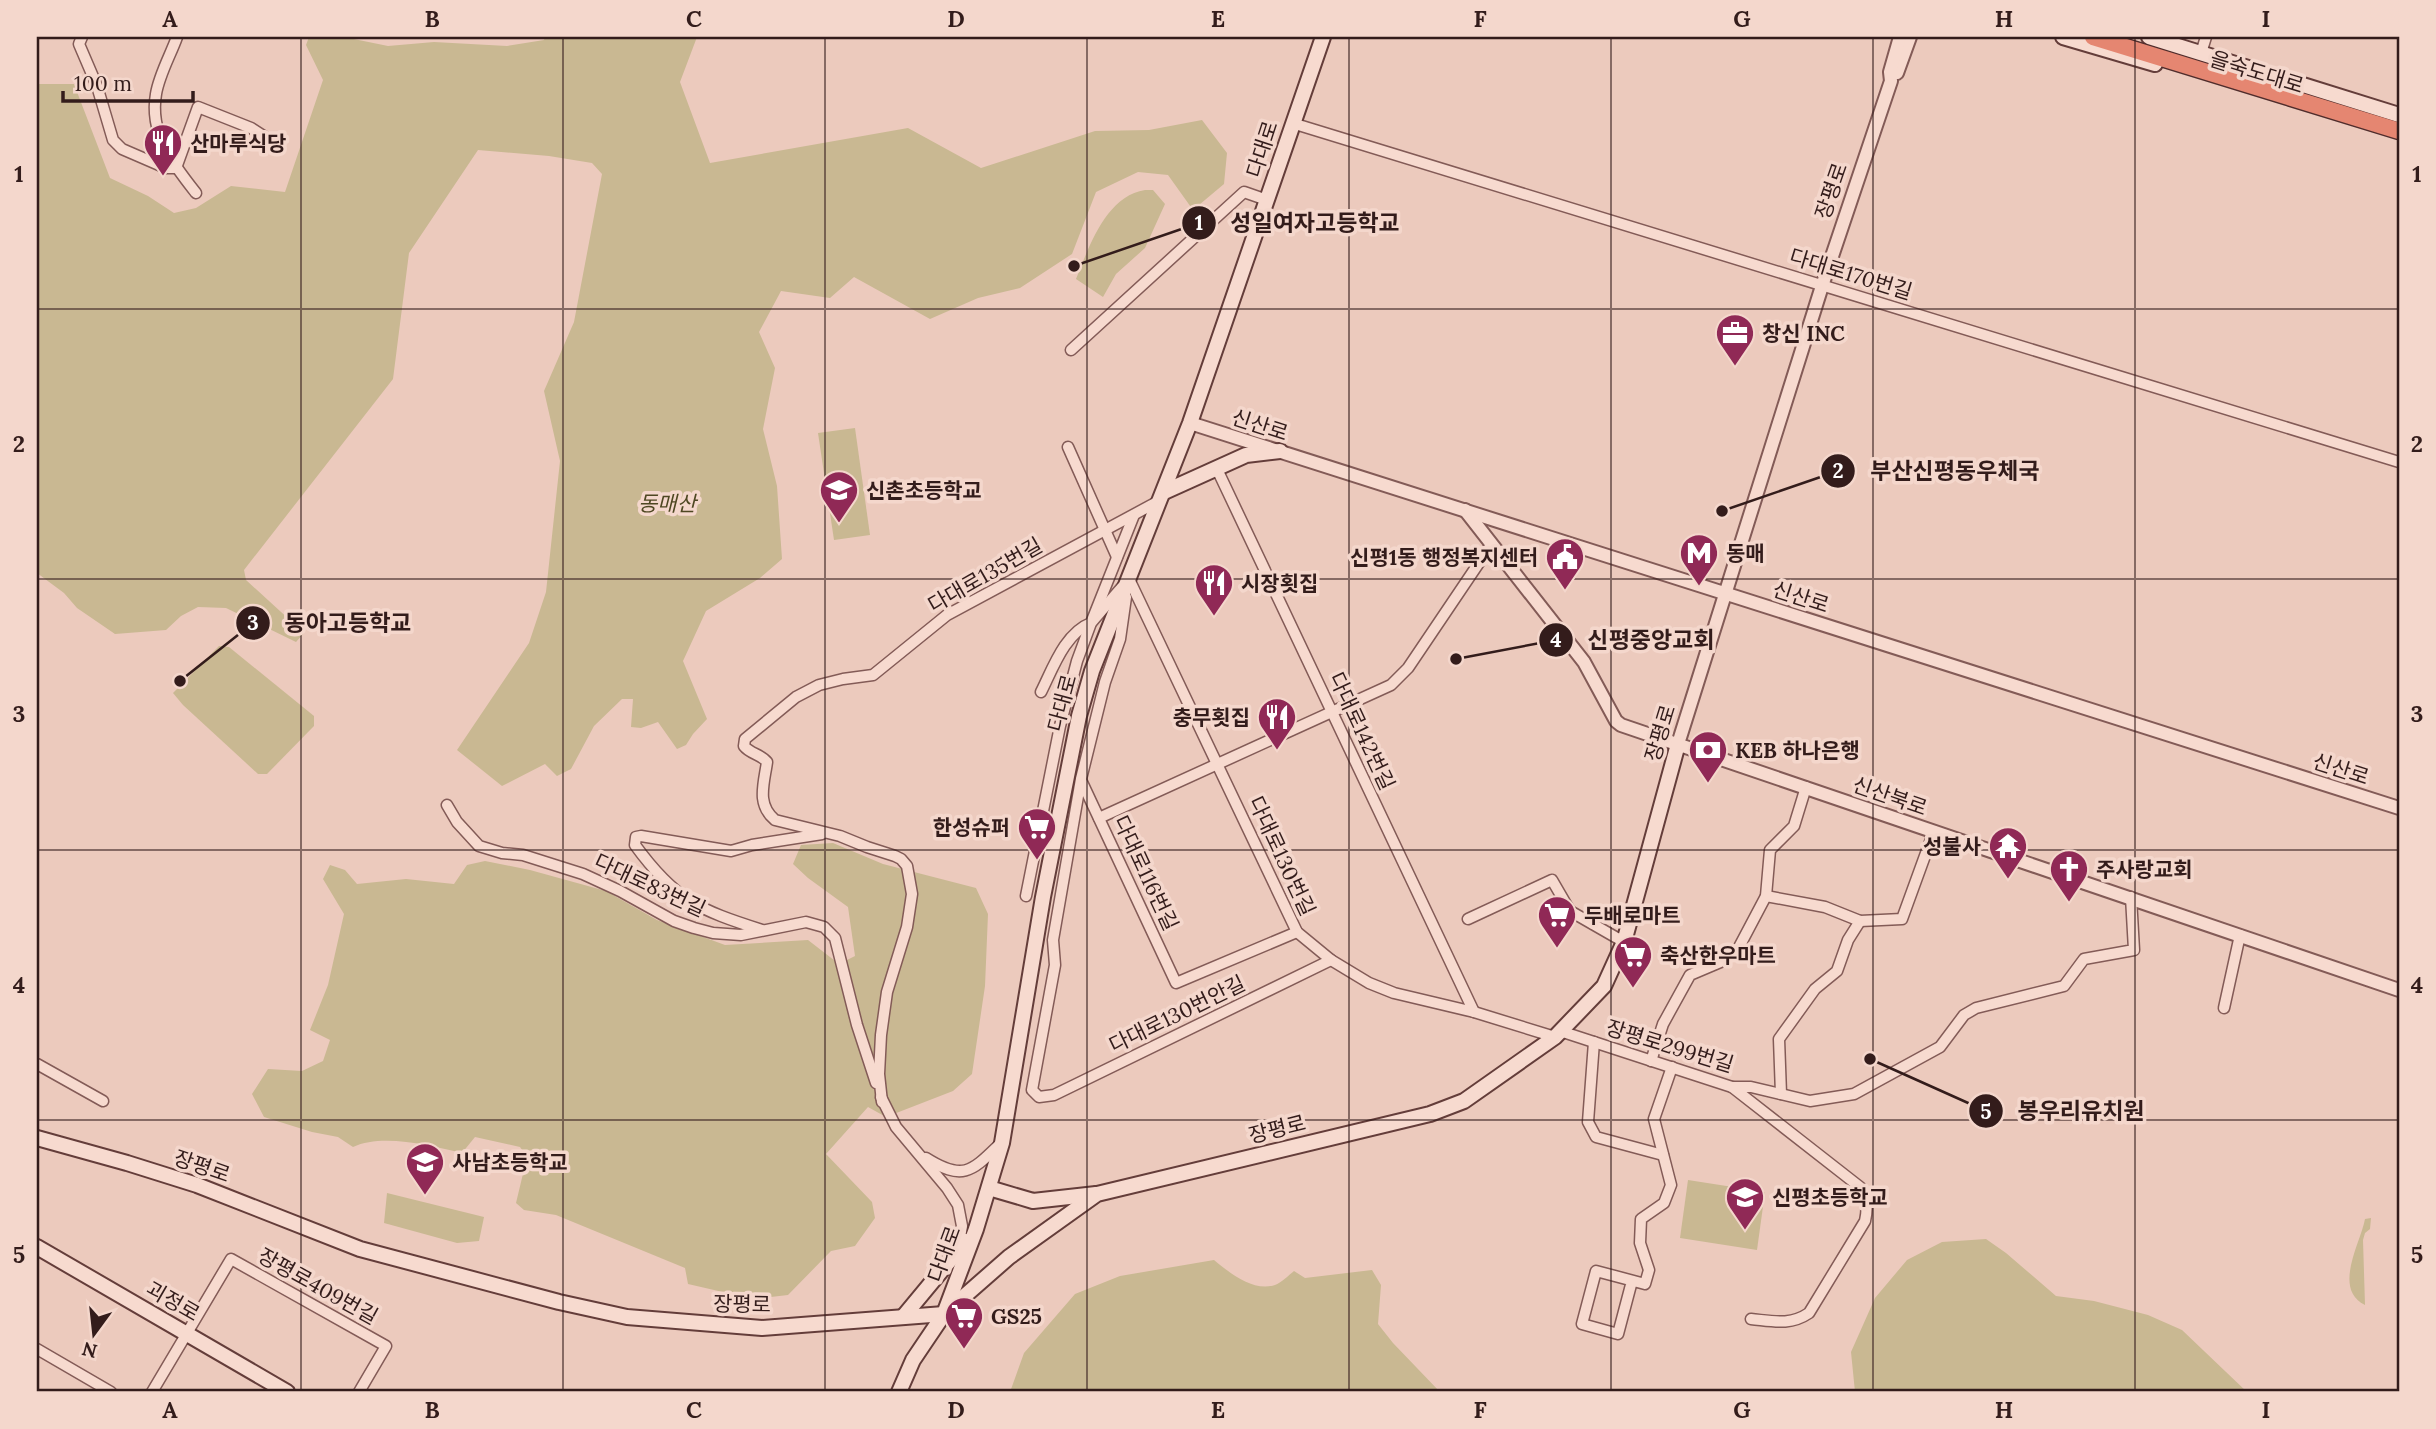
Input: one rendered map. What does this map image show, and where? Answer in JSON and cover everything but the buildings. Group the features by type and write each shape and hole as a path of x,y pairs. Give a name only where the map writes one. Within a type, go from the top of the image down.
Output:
{"highway":[{"path":"2093,37 2399,132"},
{"path":"2121,37 2399,120"}],"main road":[{"name":"다대로","path":"899,1392 913,1360 944,1314 976,1228 1002,1143 1043,897 1079,716 1092,671 1190,422 1323,37"},
{"name":"을숙도대로","path":"2063,37 2386,133 2399,132"},
{"name":"을숙도대로","path":"2149,37 2399,115"},
{"path":"1162,497 1216,467 1246,455 1280,451"},
{"name":"장평로","path":"37,1139 197,1185 360,1249 627,1317 762,1328 944,1314 1010,1257 1097,1194 1430,1114 1464,1101 1557,1034 1604,986 1624,942 1678,744"},
{"path":"989,1188 1033,1201 1097,1194"},
{"path":"903,1317 976,1228"},
{"name":"괴정로","path":"37,1247 287,1392"}],"street":[{"path":"82,37 79,44 97,86 113,140 122,149 166,168 176,168"},
{"path":"177,37 156,93 159,135 166,154 196,193"},
{"name":"장평로","path":"1891,81 1889,72 1900,37"},
{"name":"장평로","path":"1678,744 1822,286 1891,81 1897,74 1910,37"},
{"path":"2201,53 2206,37"},
{"path":"176,168 198,107 251,128 268,139"},
{"name":"다대로170번길","path":"1292,123 2399,462"},
{"path":"1071,350 1244,192 1267,200"},
{"name":"신산로","path":"1190,422 2399,808"},
{"path":"1068,447 1117,557"},
{"name":"다대로142번길","path":"1216,467 1474,1012"},
{"name":"다대로135번길","path":"882,1102 879,1073 881,1035 887,992 907,927 912,894 907,866 895,856 827,833 783,824 768,814 762,802 767,762 748,751 744,746 745,739 796,697 819,685 873,675 947,615 1134,515 1162,497"},
{"name":"신산북로","path":"1464,510 1584,662 1616,721 1621,725 2399,990"},
{"path":"1026,895 1060,726 1077,661 1134,515"},
{"path":"1099,818 1391,684 1400,677 1491,545"},
{"path":"1041,692 1059,657 1079,627 1091,623 1129,579"},
{"path":"1081,779 1105,682 1120,639 1129,579"},
{"name":"다대로130번길","path":"1129,579 1297,932 1331,960 1370,983 1394,993 1557,1034"},
{"name":"다대로116번길","path":"1081,779 1175,983 1297,932"},
{"name":"다대로130번안길","path":"1081,779 1053,940 1055,965 1032,1090 1039,1097 1054,1095 1331,960"},
{"path":"1651,1061 1663,1024 1690,975 1723,961 1738,949 1766,896 1770,850 1794,825 1806,787"},
{"name":"다대로83번길","path":"447,805 457,822 479,846 502,853 523,855 583,874 666,917 694,928 713,933 741,935 806,922 824,928 835,938 857,1025 882,1102 896,1127 958,1205 962,1226 958,1252"},
{"path":"1766,896 1825,907 1860,921 1902,919 1934,831"},
{"path":"762,930 712,914 689,902 649,865 635,845 636,837 732,851 751,845 827,833"},
{"path":"1468,919 1552,880 1570,911 1624,942"},
{"name":"장평로299번길","path":"1557,1034 1594,1042 1732,1087 1751,1087 1810,1101 1854,1094 1940,1047 1964,1015 1976,1008 2064,986 2084,959 2134,950 2131,897"},
{"path":"1781,1094 1779,1039 1815,989 1837,971 1847,940 1860,921"},
{"path":"2224,1008 2240,935"},
{"path":"1594,1042 1588,1122 1596,1137 1663,1155"},
{"path":"37,1064 103,1101"},
{"path":"1632,1281 1618,1334 1581,1324 1596,1271 1645,1284 1650,1270 1640,1243 1641,1219 1664,1203 1671,1185 1654,1119 1672,1067"},
{"path":"1732,1087 1860,1187 1868,1209 1865,1221 1809,1313 1798,1320 1788,1322 1751,1319"},
{"path":"916,1151 943,1169 959,1173 974,1169 1002,1143"},
{"name":"장평로409번길","path":"187,1334 232,1259 386,1346 359,1392"},
{"path":"152,1392 187,1334"},
{"path":"37,1349 111,1392"}],"green space":[{"name":"동매산","path":"309,37 344,37 388,46 434,42 507,46 544,40 545,37 697,37 680,82 710,163 908,128 981,168 1095,131 1149,130 1202,120 1227,153 1224,184 1193,210 1168,175 1138,172 1096,192 1072,254 1020,288 978,298 930,319 854,277 830,298 781,291 759,332 775,368 763,429 777,486 782,559 760,578 706,611 683,661 707,719 686,745 677,749 658,722 641,728 631,727 633,699 622,699 594,726 571,769 557,776 545,764 502,786 457,750 529,643 546,592 560,461 544,391 574,322 602,174 592,163 478,150 409,253 393,379 244,570 246,580 304,633 296,642 226,608 198,607 181,616 166,630 115,634 77,608 64,593 37,573 37,84 74,84 110,178 148,196 174,213 196,208 231,186 285,192 323,80 306,45"},
{"path":"1153,190 1165,204 1145,248 1116,274 1103,297 1076,279 1093,238 1109,212 1131,194"},
{"path":"855,428 870,535 834,540 818,433"},
{"path":"219,646 229,647 314,716 314,726 267,774 258,774 173,693"},
{"path":"833,843 883,864 976,888 988,914 985,986 972,1074 953,1091 886,1117 868,1107 826,1154 872,1202 875,1218 855,1246 831,1251 788,1295 753,1299 688,1284 685,1268 556,1215 524,1210 516,1203 527,1157 520,1147 475,1137 462,1153 422,1144 392,1141 365,1143 353,1147 338,1137 264,1117 252,1094 268,1069 302,1071 323,1061 330,1040 310,1030 328,985 344,914 323,879 330,865 345,870 357,884 406,879 454,884 467,865 485,861 606,891 657,920 725,945 808,940 839,964 855,956 848,907 793,864 801,845"},
{"path":"1688,1180 1765,1192 1757,1250 1680,1238"},
{"path":"387,1193 484,1217 479,1241 457,1243 384,1223"},
{"path":"2371,1218 2370,1229 2363,1240 2365,1305 2355,1298 2349,1277 2365,1219"},
{"path":"1986,1239 2056,1296 2094,1301 2148,1315 2182,1330 2247,1392 1855,1392 1851,1352 1875,1298 1907,1260 1942,1242"},
{"path":"1214,1260 1242,1280 1258,1286 1277,1284 1294,1271 1305,1278 1372,1270 1381,1285 1378,1324 1440,1392 1010,1392 1024,1353 1075,1294 1120,1276"}],"place":[{"name":"산마루식당","path":"163,177"},
{"name":"성일여자고등학교","path":"1074,266"},
{"name":"창신 INC","path":"1735,367"},
{"name":"부산신평동우체국","path":"1722,511"},
{"name":"신촌초등학교","path":"839,524"},
{"name":"동매","path":"1699,587"},
{"name":"신평1동 행정복지센터","path":"1565,591"},
{"name":"시장횟집","path":"1214,617"},
{"name":"신평중앙교회","path":"1456,659"},
{"name":"동아고등학교","path":"180,681"},
{"name":"충무횟집","path":"1277,751"},
{"name":"KEB 하나은행","path":"1708,784"},
{"name":"한성슈퍼","path":"1037,861"},
{"name":"성불사","path":"2008,880"},
{"name":"주사랑교회","path":"2069,903"},
{"name":"두배로마트","path":"1557,949"},
{"name":"축산한우마트","path":"1633,989"},
{"name":"봉우리유치원","path":"1870,1059"},
{"name":"사남초등학교","path":"425,1196"},
{"name":"신평초등학교","path":"1745,1231"},
{"name":"GS25","path":"964,1350"}]}
